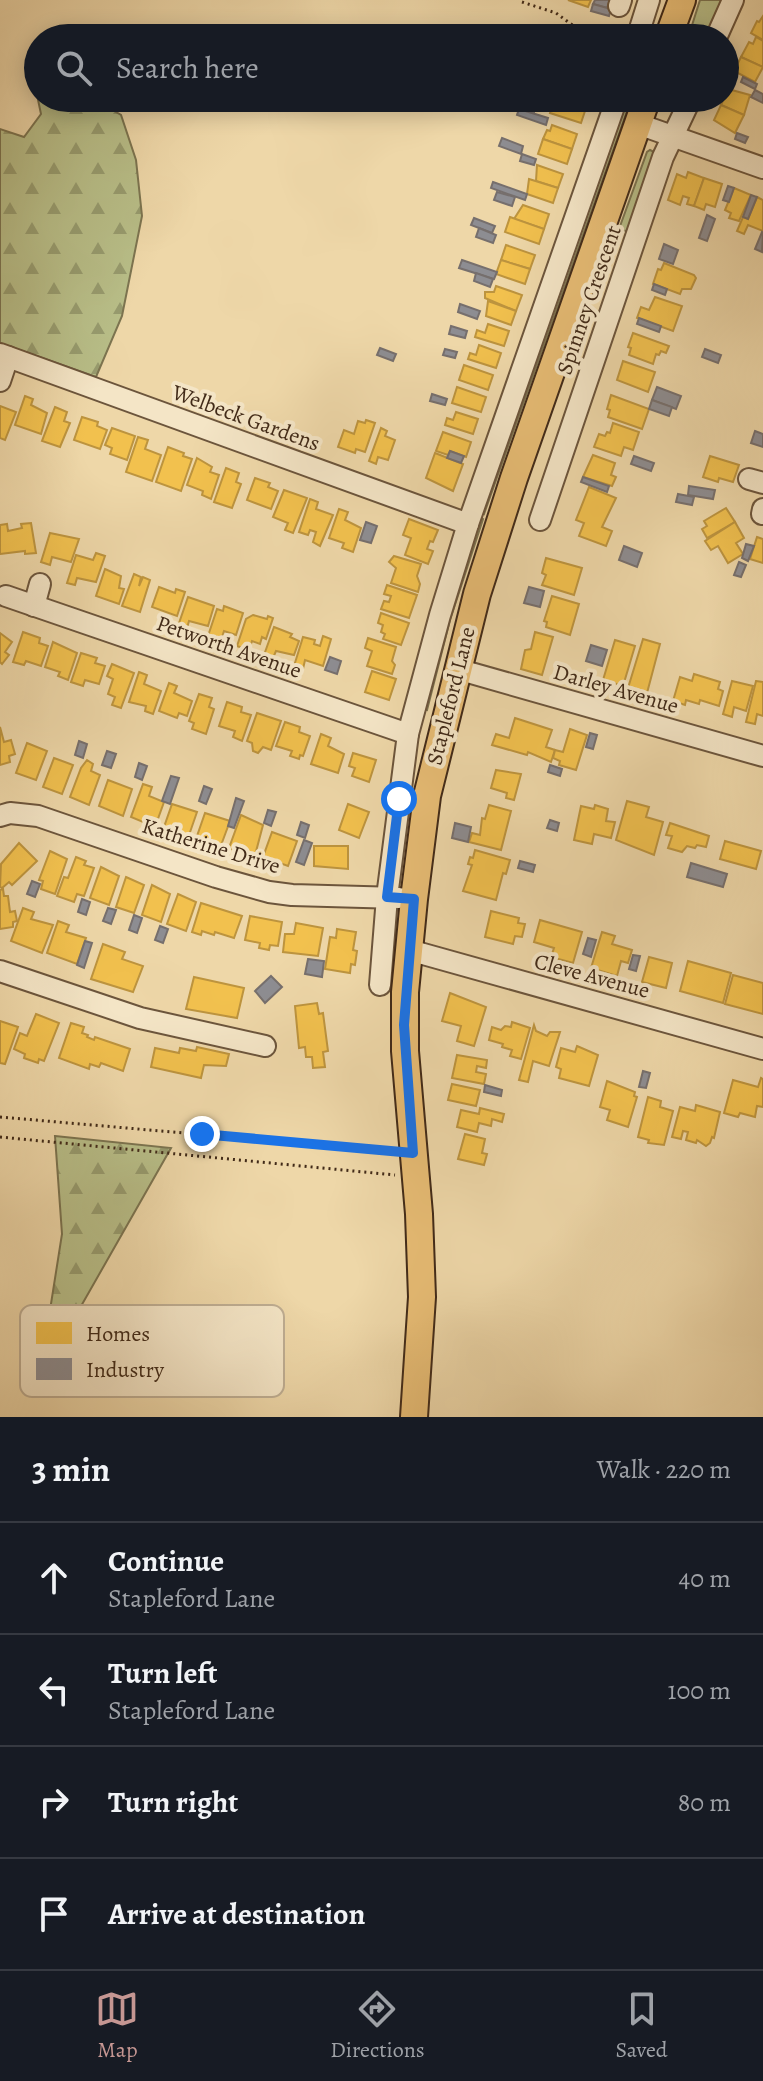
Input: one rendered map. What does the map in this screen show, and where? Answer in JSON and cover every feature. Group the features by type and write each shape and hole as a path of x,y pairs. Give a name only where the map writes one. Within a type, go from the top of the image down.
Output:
{"main road":[{"path":"673,24 682,0"},
{"name":"Stapleford Lane","path":"414,1417 422,1297 419,1214 405,1038 409,950 427,796 477,594 514,478 642,112"}],"street":[{"path":"641,24 649,0"},
{"path":"722,24 733,0"},
{"name":"Stapleford Lane","path":"380,985 387,897 408,734 468,524 612,112"},
{"name":"Spinney Crescent","path":"542,521 658,172 684,112"},
{"path":"638,124 763,168"},
{"name":"Welbeck Gardens","path":"0,381 4,355 468,524"},
{"path":"34,606 40,584"},
{"name":"Petworth Avenue","path":"6,596 408,734"},
{"name":"Darley Avenue","path":"457,669 763,756"},
{"name":"Katherine Drive","path":"0,816 10,813 38,816 269,892 414,899"},
{"name":"Cleve Avenue","path":"409,950 763,1049"},
{"path":"0,971 140,1018 265,1046"},
{"path":"243,1041 248,1020"}],"path":[{"path":"522,2 556,13 571,24"},
{"path":"0,1117 414,1165"},
{"path":"0,1137 414,1165"}],"green space":[{"path":"700,0 722,0 712,24 692,24"},
{"path":"116,112 121,115 136,160 142,216 122,316 96,377 0,343 0,129 24,137 41,114"},
{"path":"622,112 627,112 484,514 480,512"},
{"path":"647,152 654,152 629,232 619,229"},
{"path":"478,517 483,519 450,620 427,710 422,709"},
{"path":"55,1136 171,1148 82,1305 51,1305 62,1234"}],"building: Homes":[{"path":"568,0 591,0 588,7"},
{"path":"763,16 763,40 751,33"},
{"path":"756,37 763,41 763,67 741,57 749,42 753,44"},
{"path":"741,57 763,67 755,82 739,74"},
{"path":"739,92 750,95 744,115 737,112"},
{"path":"550,112 585,112 581,123"},
{"path":"718,112 744,115 735,133 714,120"},
{"path":"552,125 577,134 572,149 543,139"},
{"path":"543,139 572,149 567,164 538,154"},
{"path":"537,165 563,174 558,188 536,181"},
{"path":"688,172 704,178 694,206 687,204 689,198 683,196 680,205 668,200 677,174 686,178"},
{"path":"704,178 722,184 715,207 706,204 704,210 694,206"},
{"path":"529,179 558,188 553,203 527,194"},
{"path":"734,188 751,195 739,221 729,218 731,213 725,210"},
{"path":"757,197 763,200 763,231 748,225 744,234 737,231 743,217 748,219"},
{"path":"523,205 549,214 544,229 514,219"},
{"path":"510,217 544,229 539,244 505,232"},
{"path":"506,245 535,255 530,269 501,260"},
{"path":"501,260 530,269 525,284 496,274"},
{"path":"664,263 694,275 696,278 691,289 682,289 680,294 653,284 658,269 661,270"},
{"path":"496,286 522,295 516,311 485,298 485,292 494,292"},
{"path":"655,297 682,306 673,331 637,318 641,307 649,310"},
{"path":"488,301 516,311 511,325 486,316"},
{"path":"488,324 509,331 504,346 475,337 477,330 485,333"},
{"path":"633,333 669,346 666,353 661,351 659,355 656,354 653,364 629,355 631,348 628,347"},
{"path":"479,345 501,353 496,368 468,359 470,353 476,355"},
{"path":"623,361 655,372 648,392 617,380"},
{"path":"464,365 493,375 488,390 459,380"},
{"path":"457,387 486,397 481,412 452,403"},
{"path":"611,395 649,409 642,429 608,417"},
{"path":"25,396 33,399 31,405 47,413 41,434 15,425"},
{"path":"0,406 16,412 5,440 0,438"},
{"path":"55,407 67,412 64,421 70,423 60,447 42,441"},
{"path":"456,412 478,419 473,434 445,425 447,418 453,420"},
{"path":"82,417 98,422 97,426 107,430 100,449 74,440"},
{"path":"366,420 375,423 365,452 356,449 355,453 338,447 344,430 354,434 358,421 365,423"},
{"path":"613,423 639,432 633,450 624,447 621,456 594,447 599,434 605,436 607,432 610,433"},
{"path":"112,428 135,436 127,460 110,454 112,448 105,445"},
{"path":"381,428 387,431 385,436 395,440 388,460 378,457 376,464 369,461"},
{"path":"443,432 471,442 466,457 450,451 448,455 436,451"},
{"path":"138,437 148,440 145,449 161,455 152,481 126,472"},
{"path":"168,447 192,459 181,491 156,482"},
{"path":"435,453 463,464 453,491 426,478"},
{"path":"593,455 615,463 611,475 616,477 612,486 583,477"},
{"path":"710,456 739,465 733,482 719,478 718,482 703,477"},
{"path":"197,458 212,467 210,472 219,475 211,499 202,495 203,491 187,485"},
{"path":"226,468 239,473 236,482 241,484 232,508 214,502"},
{"path":"255,478 270,483 268,487 278,491 271,509 247,500"},
{"path":"589,487 616,498 602,527 612,531 606,546 579,536 584,523 576,520"},
{"path":"284,490 307,498 293,533 285,530 288,523 273,517"},
{"path":"310,499 318,502 316,509 333,515 320,546 313,542 316,532 310,530 308,535 299,532"},
{"path":"726,508 735,522 707,538 702,529 707,526 704,521"},
{"path":"339,509 348,512 345,520 361,528 353,552 342,548 344,543 329,538"},
{"path":"409,519 438,530 427,549 433,551 428,564 405,555 411,538 403,535"},
{"path":"735,522 744,538 736,543 743,554 728,563 718,546 711,550 705,541"},
{"path":"31,523 36,553 0,554 0,525 7,524 8,531"},
{"path":"50,533 79,539 71,562 52,557 50,565 41,562"},
{"path":"757,537 763,539 763,563 750,559"},
{"path":"96,553 105,556 96,582 77,578 75,585 67,583 76,555 93,560"},
{"path":"394,556 421,564 417,576 420,584 418,592 391,583 396,568 389,562"},
{"path":"546,558 582,568 574,595 542,585 546,575 542,573"},
{"path":"105,569 121,576 119,588 124,589 119,604 96,596"},
{"path":"134,574 141,577 139,586 143,577 150,580 140,612 122,606"},
{"path":"387,585 417,595 409,618 381,609 384,601 389,602 391,596 384,594"},
{"path":"159,587 175,593 176,589 185,592 177,616 152,607"},
{"path":"552,596 579,604 570,635 546,627 547,622 544,621"},
{"path":"188,597 214,606 208,626 189,621 187,628 178,626"},
{"path":"224,606 243,613 236,635 224,631 221,640 208,636 217,609 223,611"},
{"path":"381,613 409,623 401,645 383,639 383,625 378,623"},
{"path":"253,615 273,618 266,639 262,637 260,644 252,641 249,650 237,646 246,619"},
{"path":"274,627 292,634 290,637 299,641 294,655 276,651 273,658 264,655"},
{"path":"23,632 40,638 39,643 48,646 41,666 26,661 24,665 13,662"},
{"path":"535,632 553,637 542,675 521,669 525,650 531,649"},
{"path":"0,633 12,642 5,652 9,655 2,664 0,662"},
{"path":"323,636 331,639 323,666 305,660 303,669 294,666 303,637 315,640 314,644 320,646"},
{"path":"368,638 396,647 392,674 367,666 372,651 365,648"},
{"path":"643,639 660,644 647,693 628,688"},
{"path":"615,640 635,646 623,686 603,680"},
{"path":"53,642 77,653 68,680 58,676 60,672 45,667"},
{"path":"81,653 97,658 95,663 105,666 99,684 85,680 83,686 71,682"},
{"path":"112,664 134,673 121,708 112,705 115,697 108,694 113,679 107,676"},
{"path":"372,671 396,679 389,700 365,692"},
{"path":"139,672 147,675 144,684 161,691 153,714 145,711 146,706 129,702"},
{"path":"694,674 720,682 718,689 723,691 719,706 700,700 699,704 686,700 685,705 673,701 680,677 692,681"},
{"path":"732,681 753,686 746,711 734,707 732,717 723,714"},
{"path":"756,681 763,682 763,716 757,714 755,724 746,722"},
{"path":"169,683 177,686 174,693 192,701 187,716 179,713 177,718 159,711"},
{"path":"199,694 212,698 209,707 214,709 206,734 192,729 194,723 189,721"},
{"path":"227,702 242,707 241,712 251,715 242,741 233,737 235,731 219,726"},
{"path":"257,713 281,721 271,750 263,747 258,753 247,741"},
{"path":"515,718 552,730 546,747 555,750 551,762 528,752 527,755 492,745 496,734 509,738"},
{"path":"285,722 300,727 299,732 310,736 299,759 290,756 292,751 276,746"},
{"path":"0,727 4,742 11,740 15,754 9,756 10,762 0,765"},
{"path":"570,729 587,735 576,770 559,765 560,761 553,758 555,750 563,752"},
{"path":"321,734 331,738 328,746 344,754 338,773 311,764"},
{"path":"27,743 47,751 36,780 16,773"},
{"path":"353,753 376,760 369,782 352,776 355,768 349,766"},
{"path":"54,758 73,765 62,794 43,787"},
{"path":"87,760 93,764 91,771 100,775 89,805 70,797"},
{"path":"496,770 521,774 514,800 506,798 507,793 491,788"},
{"path":"108,780 132,789 123,816 99,806"},
{"path":"143,784 152,787 149,796 164,802 155,827 131,817"},
{"path":"627,801 649,807 646,817 663,822 654,855 616,840"},
{"path":"172,804 197,812 188,838 164,827"},
{"path":"348,804 369,812 359,838 339,830"},
{"path":"489,805 511,811 501,850 469,842 472,833 480,835 482,818 485,819"},
{"path":"595,805 608,809 606,821 615,822 611,838 594,834 592,844 574,840 581,806 594,809"},
{"path":"205,813 230,821 220,848 196,839"},
{"path":"241,815 263,825 254,859 229,848"},
{"path":"670,823 709,836 706,847 687,846 682,852 668,848 672,836 666,835"},
{"path":"272,832 297,841 288,866 263,857"},
{"path":"725,841 761,851 756,869 720,859"},
{"path":"19,843 37,861 12,885 9,882 2,888 1,864"},
{"path":"314,846 348,846 348,869 314,866"},
{"path":"475,850 510,860 496,900 463,891 472,865 468,864 470,857 473,858"},
{"path":"50,851 67,859 55,894 41,889 43,881 39,880"},
{"path":"76,857 86,861 84,865 94,868 84,896 77,894 74,902 57,896"},
{"path":"101,867 119,876 109,905 90,898"},
{"path":"126,877 144,885 134,913 116,907"},
{"path":"152,885 170,894 161,922 142,915"},
{"path":"3,889 4,896 8,896 10,912 15,911 17,921 13,922 13,927 0,929 0,890"},
{"path":"178,894 196,902 186,931 167,924"},
{"path":"201,903 242,916 234,938 215,932 214,935 202,931 201,935 192,932"},
{"path":"23,908 34,912 31,919 53,925 42,953 11,941"},
{"path":"491,911 519,918 518,923 525,924 522,937 515,936 513,944 485,937"},
{"path":"250,916 282,922 278,946 270,945 269,950 259,948 260,943 245,940"},
{"path":"540,920 582,932 573,963 551,957 554,948 534,942"},
{"path":"58,921 69,925 66,932 86,938 77,964 47,953"},
{"path":"296,923 323,928 318,956 283,952 285,934 294,934"},
{"path":"337,929 356,932 353,950 357,951 355,965 351,964 350,973 325,969 330,937 336,938"},
{"path":"602,932 615,936 612,944 632,950 628,963 621,961 617,976 591,968"},
{"path":"103,944 125,952 122,959 143,966 133,992 91,979"},
{"path":"649,957 672,963 666,988 642,982"},
{"path":"688,961 731,973 723,1003 680,991"},
{"path":"733,975 763,983 763,1014 725,1004"},
{"path":"194,977 244,988 237,1018 186,1009"},
{"path":"450,993 486,1007 474,1046 457,1041 461,1026 442,1021"},
{"path":"317,1003 319,1014 323,1013 328,1051 323,1052 325,1067 313,1068 312,1057 306,1057 305,1047 299,1048 295,1006"},
{"path":"36,1014 59,1023 44,1061 39,1059 38,1063 24,1058 25,1054 14,1049 20,1033 27,1036"},
{"path":"0,1021 18,1027 5,1064 0,1063"},
{"path":"512,1022 530,1028 521,1059 510,1056 512,1050 502,1047 503,1044 489,1040 492,1027 501,1030 505,1026 511,1027"},
{"path":"71,1023 84,1027 82,1033 87,1037 130,1049 123,1071 101,1063 99,1067 90,1064 89,1069 59,1058"},
{"path":"534,1025 536,1031 547,1036 550,1032 560,1032 549,1066 533,1061 528,1082 519,1080"},
{"path":"577,1046 598,1055 589,1086 559,1078 561,1069 556,1067 561,1048 575,1052"},
{"path":"197,1047 229,1054 226,1066 204,1065 201,1078 151,1067 155,1048 179,1053 180,1048 196,1051"},
{"path":"457,1055 487,1060 486,1068 477,1066 476,1072 486,1074 484,1084 452,1078"},
{"path":"761,1078 763,1107 757,1106 755,1117 724,1113 733,1080 758,1087"},
{"path":"607,1081 635,1092 634,1096 637,1097 628,1127 607,1120 610,1110 600,1107"},
{"path":"452,1084 480,1090 476,1106 448,1100"},
{"path":"648,1097 661,1101 660,1107 673,1111 664,1145 648,1143 649,1140 638,1137"},
{"path":"696,1105 720,1112 714,1138 706,1146 697,1140 696,1143 686,1140 688,1132 683,1131 681,1139 672,1137 680,1107 695,1111"},
{"path":"480,1108 504,1114 502,1122 492,1119 491,1126 479,1123 477,1132 457,1127 461,1110 479,1114"},
{"path":"465,1134 485,1139 482,1153 487,1154 484,1165 458,1159"}],"building: Industry":[{"path":"595,0 610,0 607,8 593,4"},
{"path":"593,4 611,9 609,16 591,11"},
{"path":"743,77 757,84 755,89 741,82"},
{"path":"755,90 763,94 763,103 751,97"},
{"path":"518,112 529,112 548,118 546,125 517,115"},
{"path":"737,133 748,137 745,143 735,139"},
{"path":"502,138 523,146 521,154 499,146"},
{"path":"522,154 536,159 534,165 520,161"},
{"path":"493,182 527,194 525,200 491,188"},
{"path":"728,186 734,188 729,202 723,200"},
{"path":"497,192 515,197 512,206 494,200"},
{"path":"751,195 757,197 748,219 743,217"},
{"path":"707,215 715,219 707,241 699,238"},
{"path":"474,218 495,226 492,233 471,225"},
{"path":"479,228 496,235 493,243 476,237"},
{"path":"763,233 762,252 755,249"},
{"path":"664,244 678,250 673,264 659,259"},
{"path":"462,260 497,272 494,279 459,268"},
{"path":"476,273 493,279 490,287 474,281"},
{"path":"654,284 667,289 665,295 652,290"},
{"path":"460,304 480,311 477,319 458,312"},
{"path":"639,318 661,326 659,332 637,324"},
{"path":"451,326 467,331 465,338 449,334"},
{"path":"380,348 396,354 393,361 377,355"},
{"path":"445,349 457,352 455,358 443,355"},
{"path":"705,349 721,355 718,363 702,357"},
{"path":"657,387 681,396 676,409 652,400"},
{"path":"432,394 447,399 445,405 430,401"},
{"path":"652,400 672,407 669,416 649,409"},
{"path":"755,431 763,434 763,447 751,443"},
{"path":"450,451 464,456 461,463 447,458"},
{"path":"634,456 654,463 651,471 631,464"},
{"path":"583,477 609,486 607,492 581,482"},
{"path":"689,486 715,490 713,499 688,495"},
{"path":"678,494 694,497 692,505 676,502"},
{"path":"366,522 377,526 371,543 360,540"},
{"path":"746,544 754,546 748,561 742,558"},
{"path":"624,546 642,553 637,567 619,560"},
{"path":"739,562 746,565 741,577 734,575"},
{"path":"529,587 544,591 540,607 524,603"},
{"path":"591,645 607,650 602,666 586,661"},
{"path":"330,657 341,661 337,674 325,670"},
{"path":"590,733 597,735 593,749 586,747"},
{"path":"79,741 87,744 83,758 75,755"},
{"path":"107,751 116,754 111,768 102,765"},
{"path":"139,763 147,766 142,780 135,777"},
{"path":"550,765 562,769 560,776 548,772"},
{"path":"171,776 179,778 170,804 162,801"},
{"path":"204,786 212,789 206,804 199,801"},
{"path":"236,798 244,801 234,828 228,826"},
{"path":"268,810 276,812 271,826 264,823"},
{"path":"550,820 559,823 557,831 547,828"},
{"path":"301,822 309,825 305,838 297,835"},
{"path":"455,823 471,827 468,842 452,838"},
{"path":"304,840 312,843 304,865 296,862"},
{"path":"520,861 535,865 533,872 518,868"},
{"path":"691,863 727,874 723,887 687,877"},
{"path":"32,881 40,884 35,897 27,894"},
{"path":"82,899 90,902 86,915 78,912"},
{"path":"108,908 116,910 111,924 103,921"},
{"path":"134,915 142,918 137,933 129,930"},
{"path":"160,926 168,929 163,943 155,940"},
{"path":"588,938 596,940 591,957 583,954"},
{"path":"85,941 92,943 84,968 77,965"},
{"path":"633,955 640,956 636,971 629,969"},
{"path":"308,959 324,961 322,977 305,974"},
{"path":"271,976 282,987 265,1003 255,991"},
{"path":"643,1071 650,1073 646,1088 639,1087"},
{"path":"485,1085 502,1090 501,1096 484,1092"}],"route":[{"path":"202,1134 413,1153 404,1025 414,899 387,897 399,799"}]}
